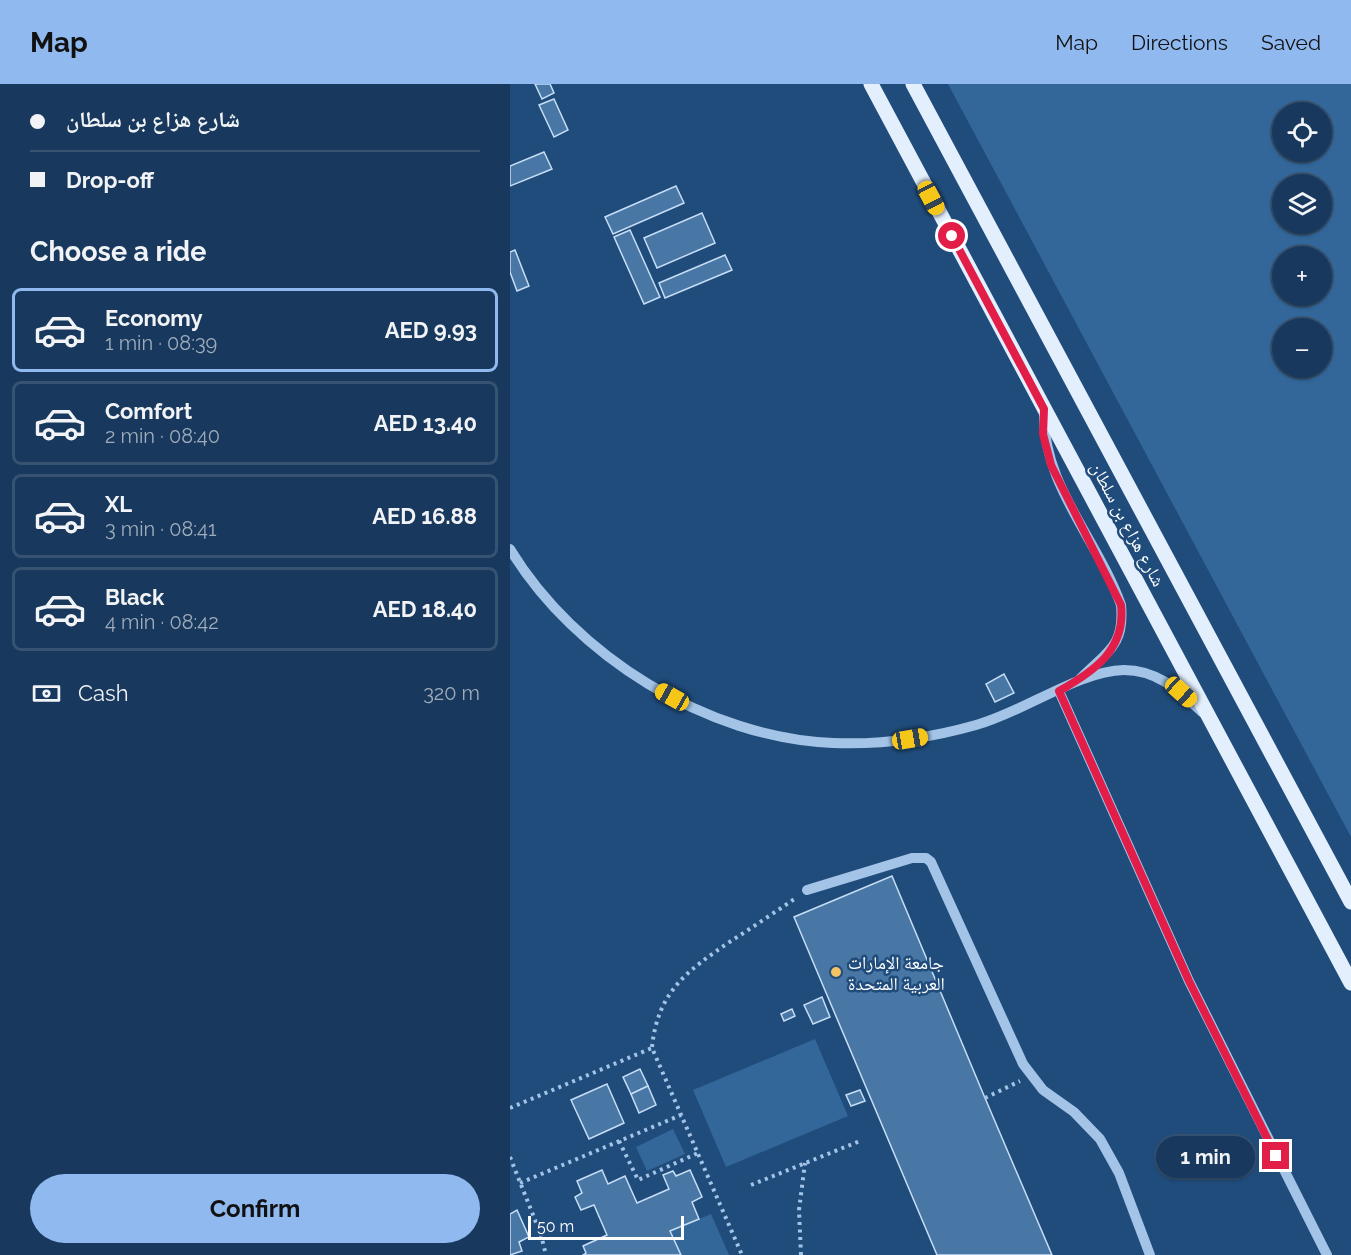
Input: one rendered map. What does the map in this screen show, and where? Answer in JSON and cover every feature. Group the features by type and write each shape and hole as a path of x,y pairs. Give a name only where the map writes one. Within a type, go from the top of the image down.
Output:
{"main road":[{"name":"شارع هزاع بن سلطان","path":"870,84 1351,983"},
{"name":"شارع هزاع بن سلطان","path":"913,84 1351,902"}],"street":[{"path":"510,549 555,610 602,652 636,676 672,697 750,728 790,738 831,743 910,739 987,722 1059,691 1080,679 1117,642 1121,630 1121,605 1051,465 1043,434 1044,409"},
{"path":"1080,679 1115,671 1150,674 1171,684 1209,718"},
{"path":"1059,691 1194,991 1327,1255"},
{"path":"807,890 912,858 926,858 931,862 1018,1054 1031,1076 1043,1090 1088,1125 1100,1139 1119,1173 1150,1255"}],"path":[{"path":"742,1255 652,1048 663,1005 689,971 807,890"},
{"path":"510,1108 652,1048"},
{"path":"985,1098 1031,1076"},
{"path":"520,1183 681,1115"},
{"path":"619,1141 638,1180 698,1153"},
{"path":"751,1185 860,1141"},
{"path":"510,1157 541,1235 546,1255"},
{"path":"801,1255 799,1210 805,1163"}],"shaded area":[{"path":"948,84 1351,84 1351,837"},
{"path":"815,1039 848,1116 726,1167 693,1090"},
{"path":"673,1129 685,1154 647,1171 636,1147"},
{"path":"711,1214 729,1255 681,1255 670,1231"}],"building":[{"path":"535,84 550,84 554,93 542,99"},
{"path":"554,99 568,130 554,137 539,105"},
{"path":"544,152 552,169 510,186 510,166"},
{"path":"676,186 684,203 613,234 605,217"},
{"path":"702,213 715,243 657,268 644,238"},
{"path":"630,230 660,297 644,304 614,237"},
{"path":"515,250 529,286 517,291 510,272 510,252"},
{"path":"725,255 732,270 665,298 659,283"},
{"path":"1004,674 1014,693 995,702 986,684"},
{"path":"892,876 1052,1255 937,1255 794,917"},
{"path":"822,997 830,1017 813,1024 804,1005"},
{"path":"792,1009 795,1016 784,1021 781,1014"},
{"path":"640,1069 648,1086 631,1094 623,1077"},
{"path":"607,1084 624,1123 589,1139 571,1100"},
{"path":"648,1086 656,1105 639,1113 631,1094"},
{"path":"860,1090 865,1101 851,1106 846,1095"},
{"path":"602,1170 608,1184 625,1176 637,1203 669,1189 663,1175 673,1171 676,1176 690,1170 702,1197 692,1202 699,1219 670,1231 681,1255 583,1255 586,1253 583,1246 607,1235 594,1205 581,1210 575,1197 582,1193 577,1181"},
{"path":"517,1210 529,1237 519,1242 522,1251 510,1255 510,1214"}],"place":[{"name":"جامعة الإمارات العربية المتحدة","path":"836,972"}],"route":[{"path":"952,236 1044,409 1043,434 1051,465 1113,584 1121,605 1121,630 1117,642 1107,655 1080,679 1059,691 1189,981 1276,1156"}]}
